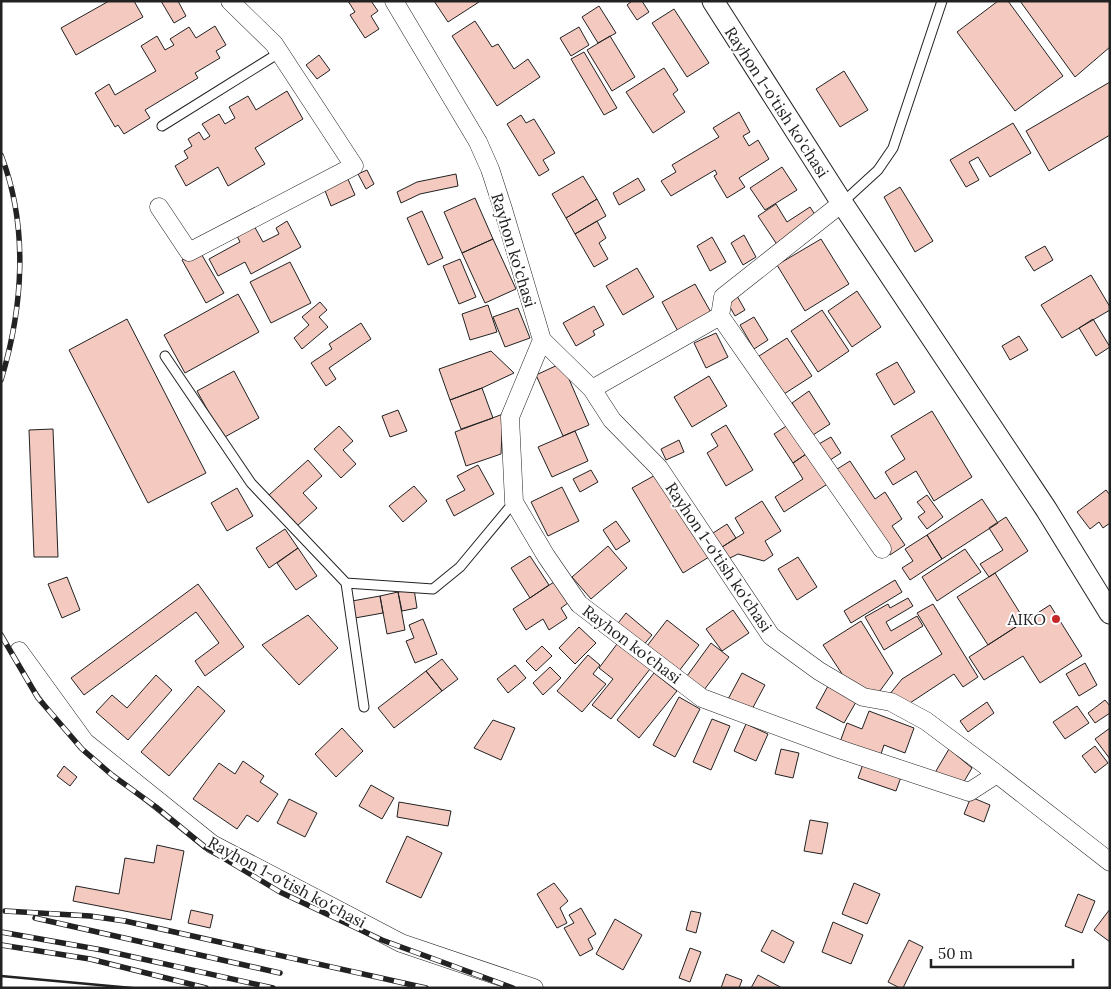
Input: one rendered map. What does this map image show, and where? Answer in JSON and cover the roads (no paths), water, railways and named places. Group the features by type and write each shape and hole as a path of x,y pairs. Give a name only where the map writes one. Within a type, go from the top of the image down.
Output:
{"street":[{"path":"159,207 189,252 354,166 274,44 230,1"},
{"name":"Rayhon ko'chasi","path":"394,1 478,142 490,169 503,209 542,340 510,417 514,502 546,556 579,604 702,698 842,750 968,792 997,774"},
{"name":"Rayhon 1-o'tish ko'chasi","path":"713,1 842,203 1046,509 1109,610"},
{"path":"842,203 723,297 720,316 882,549"},
{"path":"592,390 720,316"},
{"name":"Rayhon 1-o'tish ko'chasi","path":"542,340 592,390 612,420 660,468 771,636 819,671 863,697 891,702 926,721 997,774"},
{"name":"Rayhon 1-o'tish ko'chasi","path":"19,650 85,742 212,844 401,943 534,988"},
{"path":"997,774 1110,862"}],"lane":[{"path":"842,203 878,170 893,148 942,1"},
{"path":"162,126 279,53"},
{"path":"165,356 251,483 346,583 364,707"},
{"path":"346,583 433,589 460,567 514,502"}],"railway":[{"path":"1,155 10,182 16,210 20,268 14,325 1,380"},
{"path":"1,635 38,698 82,749 112,775 156,807 205,847 280,892 382,940 513,988"},
{"path":"5,911 90,916 125,921 426,988"},
{"path":"35,918 280,973"},
{"path":"1,932 102,950 273,988"},
{"path":"1,945 90,959 206,988"}],"place":[{"name":"AIKO","path":"1056,619"}]}
